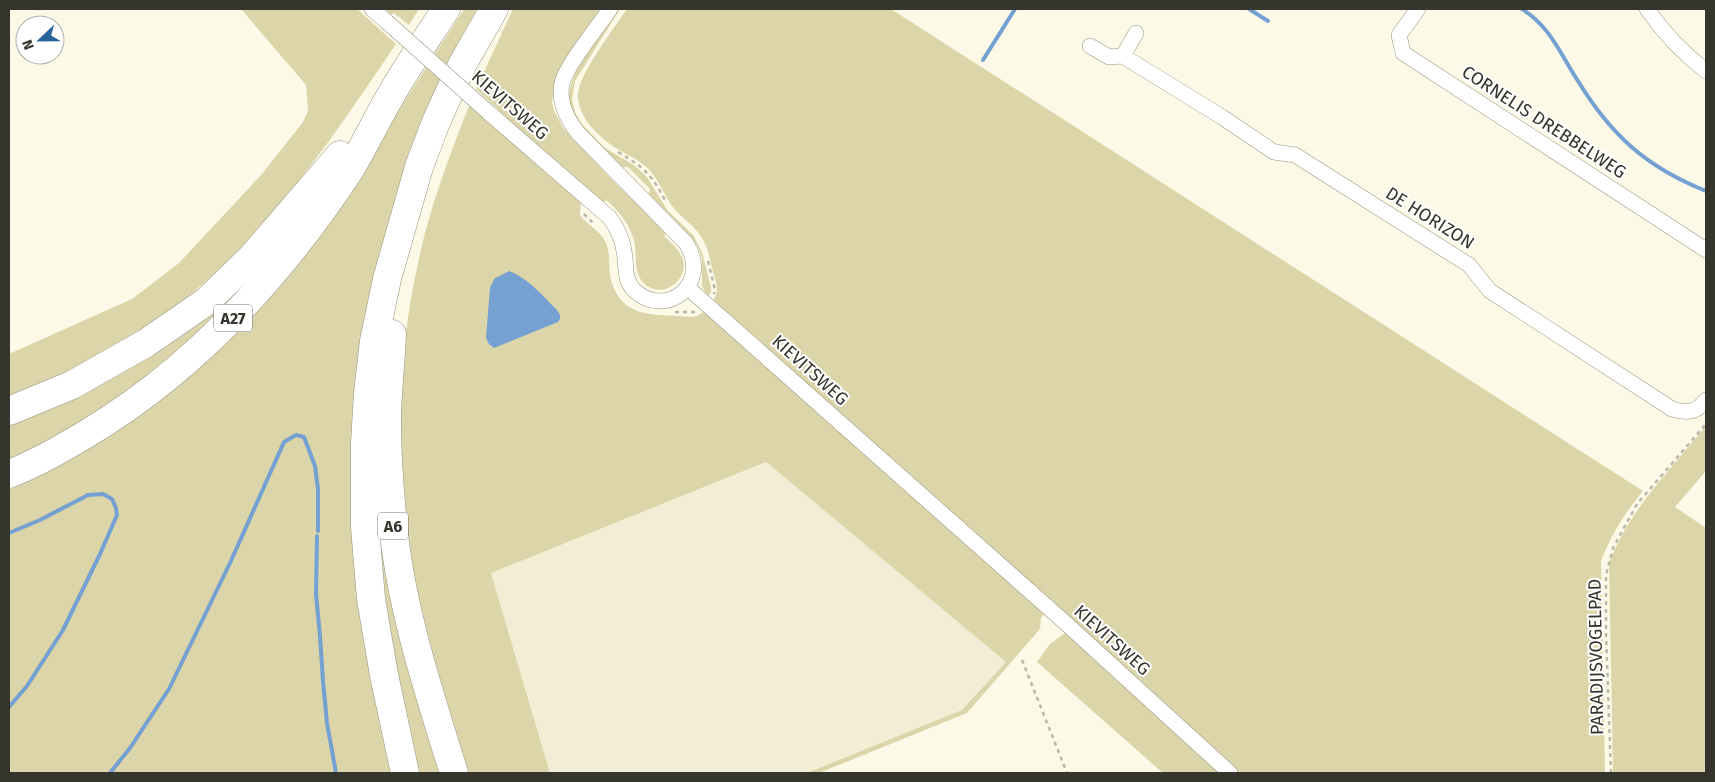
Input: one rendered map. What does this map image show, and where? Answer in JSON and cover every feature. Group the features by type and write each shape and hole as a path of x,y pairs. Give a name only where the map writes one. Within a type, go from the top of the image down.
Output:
{"highway":[{"name":"A27","path":"9,474 60,449 111,419 164,382 226,325 296,246 350,170 391,94 446,9"},
{"path":"389,272 419,167 436,122 462,66 494,9"},
{"name":"A27","path":"9,411 72,385 146,343 207,300 259,250 391,94"},
{"name":"A6","path":"389,272 374,340 368,393 365,443 365,527 371,599 377,637 405,773"},
{"name":"A6","path":"389,272 392,335 388,388 388,438 390,497 394,537 413,633 454,773"}],"street":[{"name":"KIEVITSWEG","path":"372,9 609,217 620,235 624,250 625,273 633,289 649,299 665,300 679,294 688,287 1045,605 1230,773"},
{"path":"610,9 572,64 562,82 561,97 570,122 578,133 686,242 692,252 694,262 692,279 688,287"},
{"name":"CORNELIS DREBBELWEG","path":"1418,9 1399,34 1403,52 1706,250"},
{"path":"1647,9 1691,60 1706,71"},
{"path":"1123,56 1136,33"},
{"name":"DE HORIZON","path":"1090,46 1109,57 1123,56 1222,117 1274,152 1295,155 1469,265 1490,291 1672,409 1686,413 1700,407 1706,400"}],"path":[{"path":"614,150 634,160 645,170 653,179 671,208"},
{"path":"706,256 715,290 708,304"},
{"name":"PARADIJSVOGELPAD","path":"1611,773 1606,575 1612,548 1636,504 1706,424"},
{"path":"1022,660 1067,773"}],"shaded area":[{"path":"241,9 357,9 396,44 319,155 292,190 232,257 199,288 163,316 108,351 69,371 9,397 9,354 132,299 179,263 262,174 303,122 308,111 306,85"},
{"path":"385,9 419,9 409,25 394,13 391,15"},
{"path":"464,9 477,9 452,54 424,115 359,397 397,773 9,773 9,483 125,421 393,119"},
{"path":"513,9 600,9 564,64 555,84 552,102 554,111 564,129 619,187 667,232 664,236 680,253 684,267 679,280 669,288 662,290 649,287 639,277 633,237 625,221 615,208 606,200 603,204 476,89"},
{"path":"615,9 620,9 575,81 572,100 575,112 581,123 605,148 634,165 647,177 668,211 693,235 702,252 711,287 708,297 702,286 702,258 697,245 648,195 650,189 628,167 619,167 591,140 579,125 570,108 571,84 577,70 592,43"},
{"path":"627,9 891,9 1643,491 1619,524 1601,561 1605,773 1238,773 713,301 717,290 716,284 708,252 700,235 672,206 650,170 609,143 596,132 581,110 578,94 584,75"},
{"path":"469,106 523,149 581,202 580,215 601,235 606,243 611,280 624,303 633,309 655,315 691,317 705,311 1044,614 1041,618 1040,629 967,713 819,773 807,773 962,710 1006,662 766,462 491,573 550,773 466,773 422,620 409,548 399,457 399,430 404,347 417,268 433,206"},
{"path":"275,251 222,311 148,376 95,414 67,431 9,460 9,422"},
{"path":"1706,426 1706,471 1675,507 1706,528 1706,773 1613,773 1609,563 1617,544 1639,508"},
{"path":"766,462 1007,662 962,710 807,773 550,773 491,573"},
{"path":"379,468 445,773 418,773 412,736 397,673 387,609 377,528"},
{"path":"1065,633 1221,773 1163,773 1037,662 1050,644"}],"water":[{"path":"509,271 534,287 556,309 560,319 558,322 494,348 486,338 490,288 494,279"}],"waterway":[{"path":"983,60 1015,9"},
{"path":"1249,9 1268,21"},
{"path":"1522,9 1548,32 1603,118 1617,133 1648,160 1685,182 1706,191"},
{"path":"110,773 130,748 169,689 230,563 284,442 296,435 304,437 315,466 318,489 318,531"},
{"path":"9,533 40,520 88,495 103,494 112,499 116,508 117,515 63,630 27,686 9,707"},
{"path":"317,536 316,594 327,723 336,773"}]}
